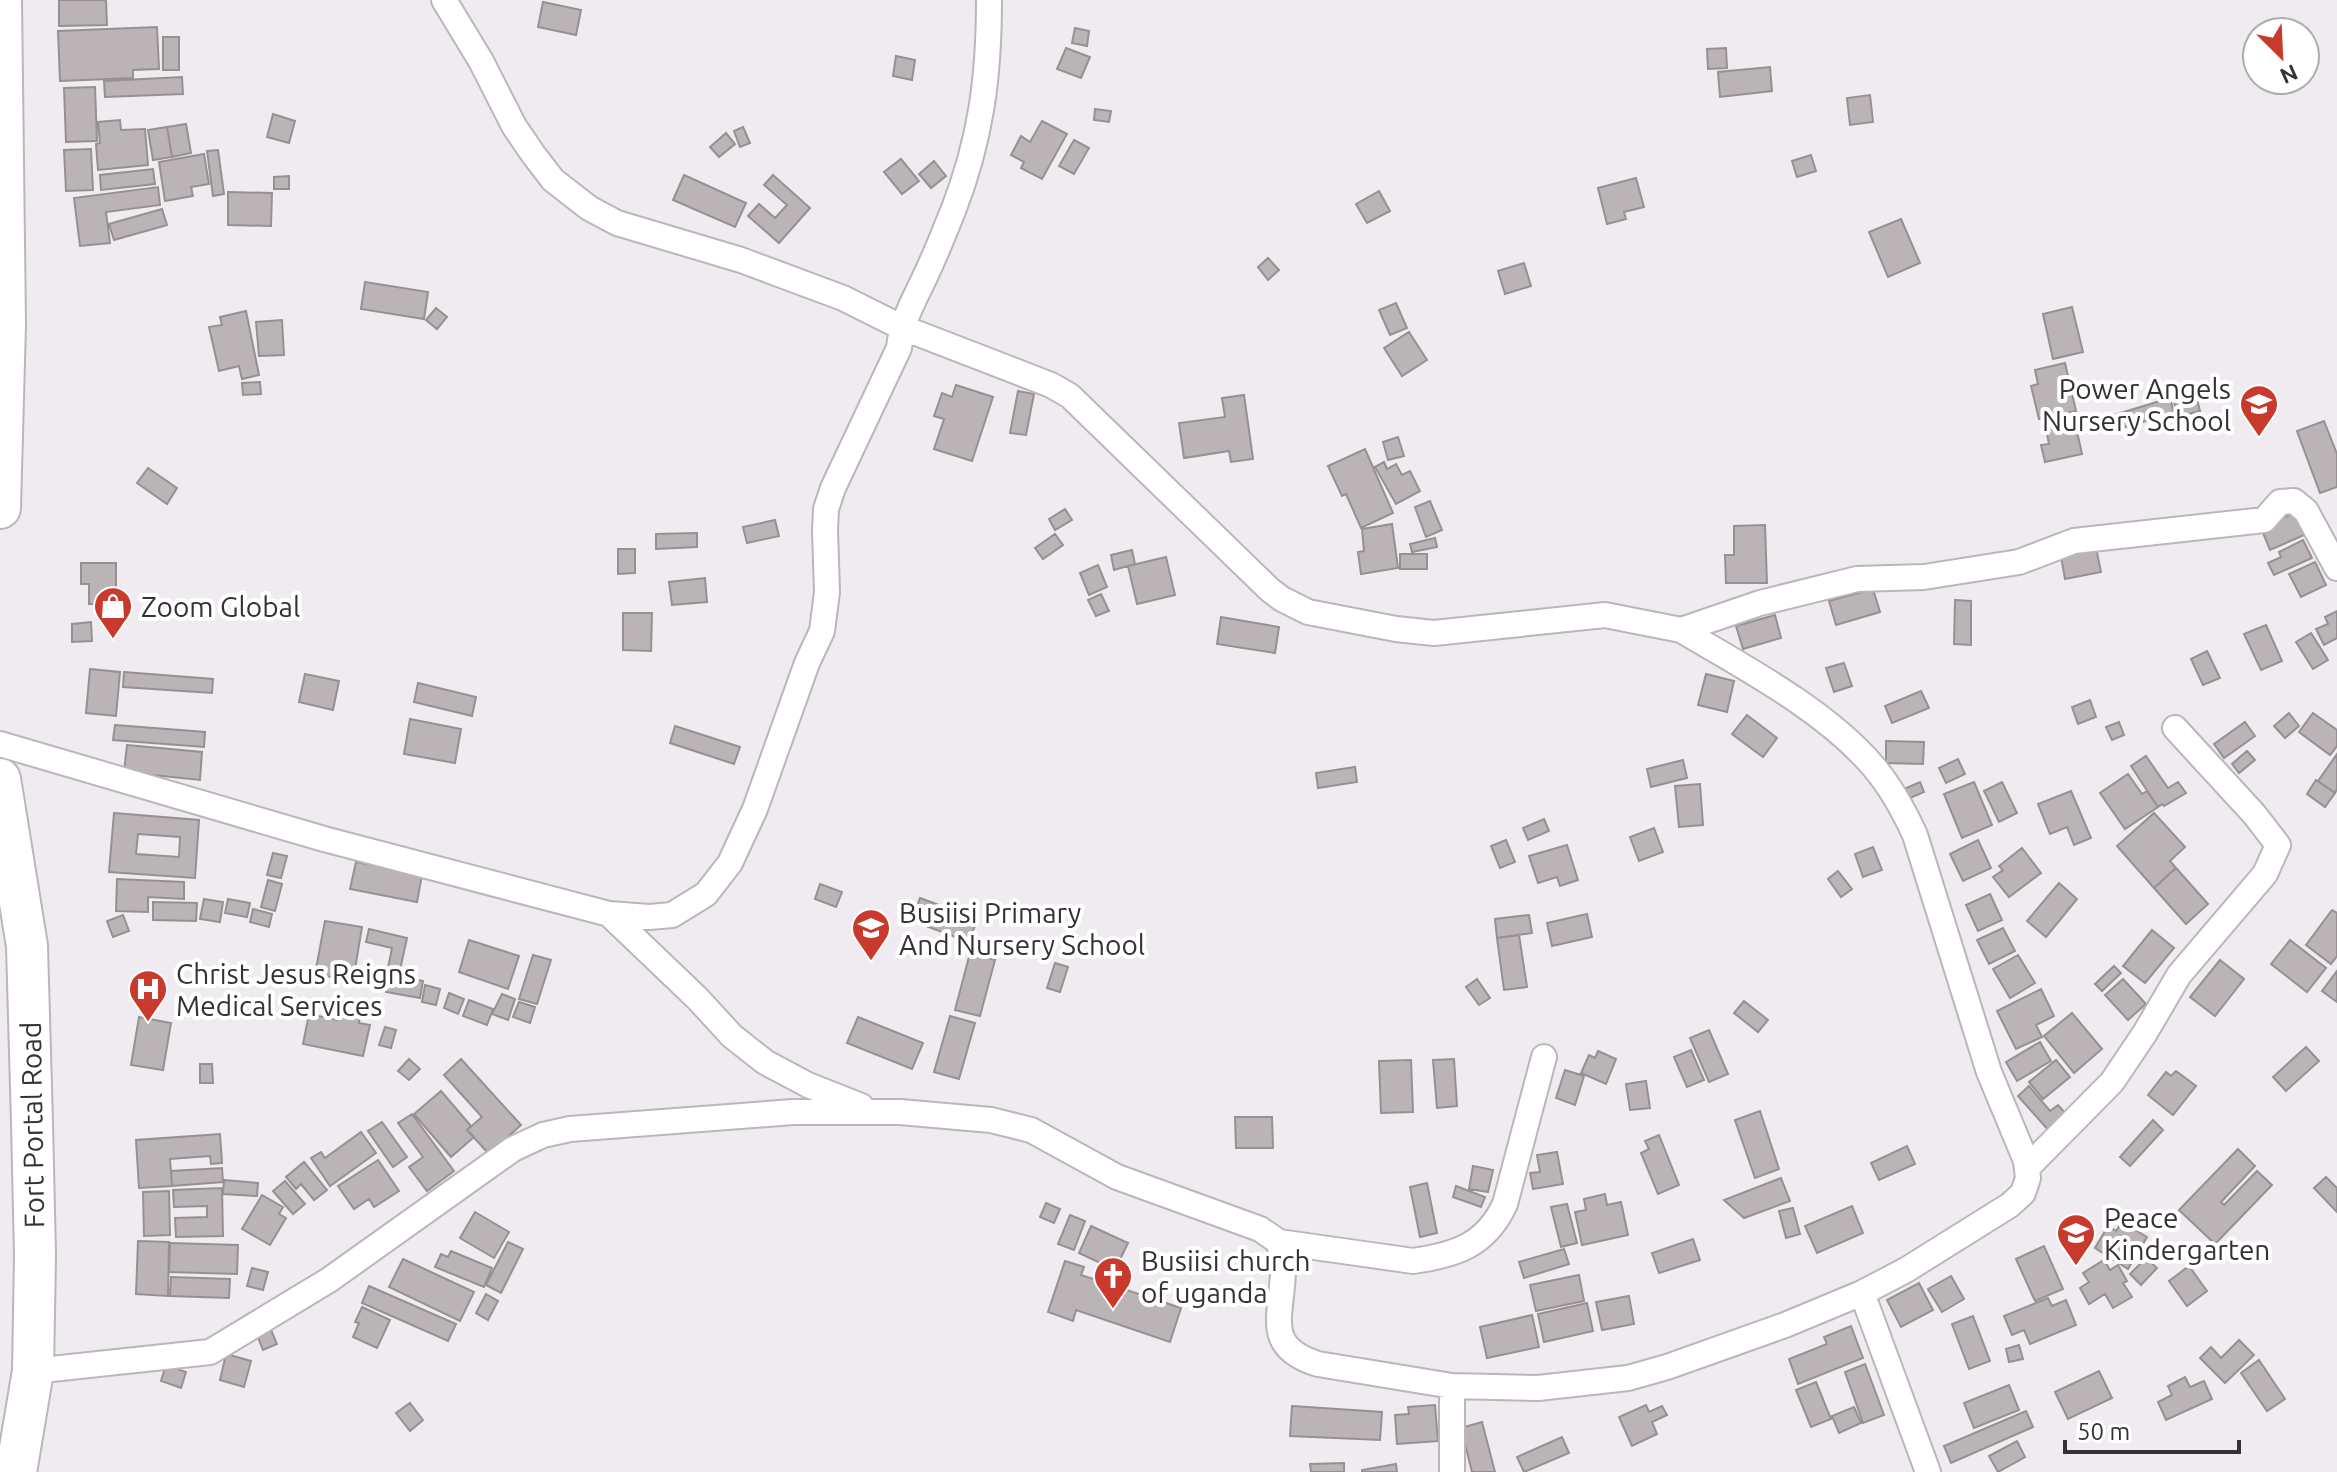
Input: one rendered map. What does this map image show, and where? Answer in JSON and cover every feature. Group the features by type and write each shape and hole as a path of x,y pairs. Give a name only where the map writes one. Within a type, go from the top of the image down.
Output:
{"main road":[{"path":"0,508 5,324 1,0"},
{"name":"Fort Portal Road","path":"0,779 27,946 35,1255 33,1371 16,1472"}],"street":[{"path":"444,0 481,61 514,126 553,180 569,194 617,223 741,260 843,298 901,327 1051,385 1070,396 1282,599 1308,612 1434,633 1605,615 1681,630 1772,684 1829,726 1864,756 1887,784 1915,835 1989,1072 2019,1141 2027,1168 2028,1178 2023,1193 2010,1205 1906,1270 1862,1293 1741,1341 1628,1378 1538,1388 1452,1386 1300,1359 1282,1342 1279,1329 1284,1264 1279,1242"},
{"path":"0,744 324,839 609,914 672,915 706,894 730,863 755,809 807,663 822,631 827,592 826,509 899,348 901,327 934,258 974,151 983,107 989,0"},
{"path":"1681,630 1760,603 1857,579 1924,577 2019,562 2074,541 2264,520 2280,502 2294,501 2306,511 2337,568"},
{"path":"2027,1168 2112,1082 2179,975 2265,874 2278,845 2254,814 2175,728"},
{"path":"609,914 732,1036 765,1062 808,1085 874,1112"},
{"path":"33,1371 210,1352 329,1280 513,1149 543,1135 570,1129 793,1112 949,1115 991,1120 1031,1130 1117,1177 1260,1229 1279,1242 1413,1261 1460,1251 1496,1223 1505,1204 1544,1057"},
{"path":"1862,1293 1928,1472"},
{"path":"1452,1386 1452,1472"}],"building":[{"path":"59,0 106,0 107,25 59,26"},
{"path":"543,2 581,10 576,35 538,27"},
{"path":"157,27 159,69 133,70 133,78 60,81 58,31"},
{"path":"1075,28 1089,31 1087,46 1072,43"},
{"path":"163,37 179,37 179,70 163,70"},
{"path":"1066,48 1090,57 1081,78 1057,69"},
{"path":"1726,48 1727,68 1708,69 1707,49"},
{"path":"896,56 915,60 912,80 893,76"},
{"path":"1770,67 1772,91 1720,97 1718,72"},
{"path":"182,77 183,94 105,97 104,81"},
{"path":"95,87 97,141 66,142 64,88"},
{"path":"1870,95 1873,122 1850,125 1847,98"},
{"path":"1095,109 1111,111 1109,122 1094,120"},
{"path":"273,114 295,121 289,143 267,137"},
{"path":"120,120 121,130 145,129 148,165 98,170 98,122"},
{"path":"1042,121 1067,134 1042,179 1021,168 1024,162 1011,155 1021,136 1030,142"},
{"path":"186,124 191,153 172,157 167,127"},
{"path":"167,127 172,157 153,160 148,130"},
{"path":"743,127 750,143 740,147 734,131"},
{"path":"726,133 735,144 719,157 710,147"},
{"path":"1074,140 1089,148 1074,174 1059,166"},
{"path":"91,149 93,190 66,191 64,150"},
{"path":"218,150 224,194 213,196 207,151"},
{"path":"204,154 209,184 191,187 193,196 165,201 159,162"},
{"path":"1811,155 1816,171 1797,177 1792,161"},
{"path":"901,159 919,181 902,194 884,172"},
{"path":"934,161 946,176 931,188 919,174"},
{"path":"153,169 155,184 101,190 100,175"},
{"path":"684,175 746,203 735,227 673,200"},
{"path":"773,175 810,208 779,243 748,216 759,204 775,218 787,205 764,185"},
{"path":"289,176 289,189 274,189 274,177"},
{"path":"1636,178 1644,207 1624,212 1626,219 1607,224 1598,188"},
{"path":"158,187 160,205 106,212 110,243 80,246 74,198"},
{"path":"1379,191 1390,211 1367,223 1356,204"},
{"path":"228,192 272,193 271,226 228,225"},
{"path":"162,209 167,225 114,240 109,224"},
{"path":"1901,219 1920,263 1888,277 1869,232"},
{"path":"1268,258 1279,270 1268,280 1258,267"},
{"path":"1524,263 1531,286 1505,294 1498,271"},
{"path":"365,282 428,292 424,319 361,309"},
{"path":"1396,303 1407,328 1390,335 1379,310"},
{"path":"2072,307 2083,352 2053,359 2043,314"},
{"path":"436,308 447,317 437,329 426,320"},
{"path":"246,311 259,375 242,379 239,366 219,371 209,327 222,325 220,317"},
{"path":"282,320 284,355 259,356 256,322"},
{"path":"1409,332 1427,360 1402,376 1384,348"},
{"path":"2065,363 2076,411 2039,419 2031,386 2038,384 2035,370"},
{"path":"260,382 261,394 243,395 242,383"},
{"path":"956,385 993,397 972,461 934,449 944,419 934,416 942,393 952,397"},
{"path":"2194,388 2200,411 2178,417 2172,394"},
{"path":"1018,391 1034,394 1026,435 1010,433"},
{"path":"1244,395 1253,459 1231,462 1229,451 1184,458 1179,423 1225,417 1222,398"},
{"path":"2170,398 2174,413 2118,429 2114,415"},
{"path":"2074,418 2082,454 2045,462 2041,445 2049,444 2045,424"},
{"path":"2324,421 2337,454 2337,487 2320,493 2297,431"},
{"path":"1398,437 1404,456 1388,460 1383,442"},
{"path":"1365,449 1393,513 1361,528 1346,494 1342,496 1328,466"},
{"path":"1384,462 1387,469 1396,464 1402,475 1410,471 1420,491 1396,504 1375,467"},
{"path":"148,468 177,488 167,504 137,483"},
{"path":"1430,501 1442,530 1426,537 1415,507"},
{"path":"1065,509 1072,520 1055,530 1049,519"},
{"path":"2294,513 2304,535 2270,550 2261,528"},
{"path":"775,520 779,536 747,543 743,527"},
{"path":"1392,524 1398,568 1361,574 1358,552 1364,551 1362,529"},
{"path":"1765,525 1767,583 1726,583 1725,555 1734,555 1734,526"},
{"path":"697,533 697,547 656,549 656,534"},
{"path":"1055,534 1063,545 1043,559 1035,548"},
{"path":"1435,538 1437,547 1412,552 1410,544"},
{"path":"2303,540 2312,558 2274,575 2268,563 2281,557 2279,552"},
{"path":"2095,543 2101,572 2065,579 2060,551"},
{"path":"618,549 635,549 635,573 618,574"},
{"path":"1132,550 1135,564 1114,570 1111,555"},
{"path":"1400,554 1427,554 1427,569 1400,569"},
{"path":"1166,557 1175,595 1137,604 1128,566"},
{"path":"2315,562 2326,585 2301,597 2289,574"},
{"path":"81,563 116,563 116,604 89,604 89,584 81,584"},
{"path":"1098,565 1107,587 1089,595 1080,573"},
{"path":"705,578 707,602 672,605 669,582"},
{"path":"1873,589 1880,612 1836,625 1829,601"},
{"path":"1101,594 1109,611 1096,616 1088,600"},
{"path":"1955,600 1971,601 1971,645 1954,644"},
{"path":"2337,611 2337,638 2324,645 2316,629 2328,624 2325,617"},
{"path":"623,613 652,613 651,651 623,650"},
{"path":"1775,615 1781,638 1743,649 1736,626"},
{"path":"1221,617 1279,627 1275,653 1217,644"},
{"path":"91,622 92,641 72,642 72,624"},
{"path":"2266,625 2282,661 2261,670 2244,634"},
{"path":"2311,633 2328,660 2313,669 2296,642"},
{"path":"2207,651 2220,678 2203,685 2191,659"},
{"path":"1844,663 1852,686 1834,692 1826,668"},
{"path":"90,669 120,672 116,716 86,713"},
{"path":"124,672 213,679 212,693 123,687"},
{"path":"305,674 339,681 333,710 299,702"},
{"path":"1706,674 1734,681 1727,712 1698,705"},
{"path":"418,683 476,697 472,716 414,702"},
{"path":"1921,691 1929,708 1892,723 1885,706"},
{"path":"2090,700 2096,717 2078,724 2072,707"},
{"path":"2289,713 2299,726 2285,738 2274,726"},
{"path":"2313,713 2337,730 2337,746 2330,755 2299,732"},
{"path":"1747,715 1777,738 1763,757 1732,734"},
{"path":"410,719 461,729 455,763 404,754"},
{"path":"2119,722 2124,735 2112,740 2106,727"},
{"path":"2245,722 2255,736 2224,758 2214,744"},
{"path":"115,725 205,732 204,747 113,740"},
{"path":"675,726 740,747 734,764 670,743"},
{"path":"1886,741 1924,742 1923,764 1886,763"},
{"path":"127,745 202,752 200,780 124,772"},
{"path":"2247,751 2255,760 2239,773 2232,764"},
{"path":"2337,754 2337,789 2335,793 2318,781"},
{"path":"2146,756 2168,788 2178,782 2186,793 2158,807 2131,766"},
{"path":"1958,759 1965,774 1946,783 1939,768"},
{"path":"1683,760 1687,778 1651,787 1647,769"},
{"path":"1355,767 1357,782 1318,788 1316,773"},
{"path":"2128,774 2142,794 2147,791 2158,807 2125,829 2100,793"},
{"path":"2316,780 2335,793 2325,807 2307,794"},
{"path":"1920,782 1924,792 1908,799 1904,789"},
{"path":"1974,782 1992,825 1962,838 1944,794"},
{"path":"2002,782 2017,813 1999,822 1984,791"},
{"path":"1700,784 1703,825 1679,827 1675,786"},
{"path":"2071,791 2091,838 2074,845 2067,827 2050,834 2038,804"},
{"path":"114,813 199,820 195,878 109,872","holes":["138,834 180,837 179,857 136,854"]},
{"path":"2154,813 2185,847 2170,861 2176,868 2154,888 2117,846"},
{"path":"1544,819 1549,831 1528,840 1523,828"},
{"path":"1654,828 1663,852 1639,861 1630,837"},
{"path":"1506,840 1515,862 1500,868 1491,846"},
{"path":"1978,840 1991,868 1963,881 1950,854"},
{"path":"1567,845 1578,880 1560,886 1557,877 1538,883 1529,856"},
{"path":"1873,847 1882,870 1863,877 1855,854"},
{"path":"2022,848 2041,873 2009,897 1993,877 2003,870 1999,866"},
{"path":"273,853 287,856 281,878 267,875"},
{"path":"356,862 422,875 417,902 350,889"},
{"path":"2176,868 2208,904 2186,924 2154,888"},
{"path":"1838,871 1852,889 1841,897 1828,879"},
{"path":"117,879 184,882 184,899 148,897 148,912 116,911"},
{"path":"268,880 282,884 275,911 261,907"},
{"path":"2059,883 2077,899 2046,937 2027,921"},
{"path":"820,884 842,892 836,907 815,899"},
{"path":"1990,894 2002,920 1978,931 1966,905"},
{"path":"920,898 977,919 969,942 912,921"},
{"path":"204,899 223,902 220,922 200,919"},
{"path":"228,899 250,903 247,917 225,913"},
{"path":"153,902 197,903 196,921 153,920"},
{"path":"253,909 272,914 269,927 250,922"},
{"path":"2332,910 2337,913 2337,956 2331,964 2306,945"},
{"path":"1587,914 1592,937 1552,946 1547,923"},
{"path":"123,915 129,931 113,937 107,921"},
{"path":"1529,915 1532,933 1497,938 1495,919"},
{"path":"325,921 362,927 353,981 315,974"},
{"path":"2003,928 2015,951 1989,964 1977,940"},
{"path":"369,929 407,938 400,970 388,968 392,948 366,942"},
{"path":"2152,930 2174,948 2145,983 2123,966"},
{"path":"1519,935 1527,987 1504,990 1497,938"},
{"path":"469,940 519,956 508,989 459,972"},
{"path":"2290,940 2326,968 2307,992 2271,964"},
{"path":"970,953 995,960 980,1016 955,1010"},
{"path":"533,955 551,960 537,1004 519,999"},
{"path":"2018,955 2035,983 2010,998 1993,969"},
{"path":"2220,960 2244,979 2215,1016 2190,997"},
{"path":"1055,963 1068,967 1060,992 1047,988"},
{"path":"2114,966 2121,973 2102,991 2095,984"},
{"path":"2337,971 2337,1002 2322,991"},
{"path":"389,974 423,981 420,998 386,992"},
{"path":"1477,979 1490,998 1479,1005 1466,987"},
{"path":"2123,979 2146,1004 2128,1020 2105,995"},
{"path":"425,985 440,989 436,1005 422,1002"},
{"path":"2041,989 2054,1016 2036,1025 2042,1037 2016,1049 1997,1011"},
{"path":"449,993 464,999 458,1014 444,1008"},
{"path":"502,994 515,999 508,1020 492,1014"},
{"path":"469,1000 493,1009 487,1025 463,1016"},
{"path":"1744,1001 1768,1020 1758,1032 1734,1013"},
{"path":"519,1002 535,1007 530,1023 513,1017"},
{"path":"338,1011 360,1016 359,1023 370,1025 363,1056 303,1044 309,1014 337,1020"},
{"path":"2072,1013 2102,1049 2074,1073 2044,1036"},
{"path":"950,1016 975,1023 959,1079 934,1072"},
{"path":"139,1017 171,1023 163,1070 131,1065"},
{"path":"858,1017 923,1043 912,1069 847,1043"},
{"path":"385,1027 396,1030 391,1048 379,1045"},
{"path":"1709,1030 1728,1074 1709,1082 1690,1038"},
{"path":"2040,1042 2051,1061 2017,1081 2006,1062"},
{"path":"2306,1047 2319,1061 2286,1091 2273,1077"},
{"path":"1691,1050 1704,1080 1687,1087 1674,1057"},
{"path":"1598,1051 1616,1059 1606,1084 1581,1073 1589,1055 1595,1058"},
{"path":"409,1059 420,1069 409,1080 398,1071"},
{"path":"461,1059 521,1125 489,1154 467,1130 482,1117 444,1075"},
{"path":"1454,1059 1457,1106 1437,1108 1433,1060"},
{"path":"1411,1060 1413,1112 1381,1113 1379,1061"},
{"path":"2056,1060 2070,1077 2043,1099 2029,1082"},
{"path":"200,1064 212,1064 213,1083 200,1083"},
{"path":"1565,1070 1584,1076 1575,1105 1556,1098"},
{"path":"2176,1071 2196,1086 2173,1115 2148,1095 2166,1072 2171,1076"},
{"path":"1646,1081 1650,1108 1630,1110 1626,1084"},
{"path":"2029,1086 2050,1111 2058,1105 2068,1116 2050,1132 2018,1096"},
{"path":"441,1091 471,1126 467,1130 474,1137 451,1157 414,1114"},
{"path":"1760,1111 1779,1169 1755,1178 1735,1120"},
{"path":"412,1114 454,1171 427,1191 409,1167 423,1157 398,1123"},
{"path":"1235,1117 1272,1117 1273,1148 1236,1148"},
{"path":"2153,1120 2163,1130 2130,1166 2120,1157"},
{"path":"382,1122 407,1157 393,1167 368,1131"},
{"path":"361,1132 376,1153 330,1186 311,1158 321,1152 325,1158"},
{"path":"220,1134 222,1163 211,1164 210,1156 170,1159 172,1186 139,1188 136,1140"},
{"path":"1659,1135 1679,1185 1658,1194 1641,1153 1649,1149 1645,1141"},
{"path":"1907,1146 1915,1164 1879,1180 1871,1163"},
{"path":"2238,1149 2255,1166 2221,1202 2224,1205 2257,1171 2272,1185 2215,1244 2179,1210"},
{"path":"1557,1152 1563,1184 1533,1189 1530,1173 1540,1172 1537,1155"},
{"path":"378,1160 399,1191 374,1207 369,1199 354,1209 338,1186"},
{"path":"304,1162 327,1190 314,1200 301,1184 296,1189 286,1177"},
{"path":"1473,1166 1493,1170 1488,1192 1469,1189"},
{"path":"222,1168 223,1182 172,1186 171,1171"},
{"path":"2326,1177 2337,1188 2337,1212 2314,1188"},
{"path":"1781,1178 1790,1201 1744,1218 1724,1200"},
{"path":"224,1180 258,1183 257,1196 223,1194"},
{"path":"285,1181 305,1204 293,1214 273,1191"},
{"path":"1427,1183 1437,1233 1420,1237 1410,1187"},
{"path":"1456,1186 1485,1197 1481,1207 1453,1197"},
{"path":"222,1188 223,1236 176,1237 175,1218 207,1217 207,1206 174,1207 173,1190"},
{"path":"169,1191 170,1235 144,1236 143,1192"},
{"path":"1605,1194 1607,1205 1621,1202 1628,1235 1582,1245 1575,1212 1586,1210 1584,1199"},
{"path":"262,1195 283,1207 279,1214 286,1218 270,1245 242,1229"},
{"path":"1046,1203 1060,1209 1054,1223 1040,1217"},
{"path":"1567,1204 1577,1243 1561,1247 1551,1207"},
{"path":"1852,1206 1863,1233 1817,1253 1805,1226"},
{"path":"1793,1208 1800,1234 1786,1238 1779,1211"},
{"path":"475,1212 509,1232 494,1258 460,1238"},
{"path":"1070,1215 1085,1221 1074,1250 1058,1244"},
{"path":"2122,1222 2147,1237 2128,1269 2095,1248 2108,1226 2116,1231"},
{"path":"1091,1226 1128,1243 1115,1270 1079,1253"},
{"path":"1693,1239 1700,1260 1659,1273 1652,1253"},
{"path":"138,1241 169,1242 168,1296 136,1294"},
{"path":"508,1242 523,1249 501,1293 486,1285"},
{"path":"170,1243 238,1245 237,1274 169,1272"},
{"path":"2044,1246 2063,1289 2035,1301 2016,1259"},
{"path":"1564,1249 1569,1264 1524,1278 1519,1262"},
{"path":"451,1251 492,1268 484,1287 435,1267 441,1254 448,1257"},
{"path":"2146,1258 2157,1268 2141,1285 2130,1274"},
{"path":"403,1259 474,1292 460,1321 389,1287"},
{"path":"2104,1260 2110,1270 2118,1265 2127,1281 2123,1283 2132,1297 2113,1308 2105,1294 2089,1304 2080,1288 2089,1282 2083,1273"},
{"path":"1065,1261 1084,1267 1081,1275 1181,1308 1170,1342 1076,1310 1073,1321 1048,1312"},
{"path":"2189,1266 2207,1291 2187,1306 2169,1281"},
{"path":"252,1268 268,1272 263,1290 247,1286"},
{"path":"1579,1275 1584,1301 1536,1311 1530,1285"},
{"path":"1951,1276 1964,1299 1942,1312 1928,1289"},
{"path":"171,1277 230,1279 229,1298 170,1296"},
{"path":"1919,1283 1933,1310 1901,1327 1887,1300"},
{"path":"369,1286 456,1324 448,1341 362,1303"},
{"path":"486,1294 498,1301 488,1320 476,1313"},
{"path":"1629,1296 1634,1324 1602,1330 1596,1302"},
{"path":"2048,1298 2052,1306 2066,1300 2076,1325 2030,1344 2024,1330 2012,1335 2004,1316"},
{"path":"1587,1303 1593,1331 1544,1342 1538,1314"},
{"path":"362,1307 390,1320 377,1348 353,1337"},
{"path":"1532,1315 1539,1347 1487,1358 1480,1327"},
{"path":"1973,1316 1990,1361 1969,1369 1952,1324"},
{"path":"1851,1326 1863,1358 1798,1384 1789,1359 1827,1344 1824,1337"},
{"path":"271,1330 277,1344 263,1350 257,1335"},
{"path":"2239,1340 2254,1355 2225,1383 2200,1358 2211,1347 2221,1358"},
{"path":"2019,1345 2023,1359 2009,1362 2006,1349"},
{"path":"226,1354 251,1361 244,1387 220,1380"},
{"path":"2259,1360 2285,1399 2267,1411 2241,1373"},
{"path":"1865,1364 1884,1415 1863,1423 1845,1372"},
{"path":"166,1365 186,1372 181,1388 161,1381"},
{"path":"2099,1371 2112,1398 2068,1419 2055,1392"},
{"path":"2185,1377 2190,1387 2204,1381 2212,1399 2166,1420 2158,1402 2172,1395 2168,1386"},
{"path":"1816,1382 1831,1419 1811,1427 1796,1390"},
{"path":"2009,1385 2019,1410 1974,1428 1964,1403"},
{"path":"410,1403 423,1420 410,1431 396,1413"},
{"path":"1435,1405 1438,1441 1397,1444 1395,1415 1409,1414 1408,1407"},
{"path":"1646,1405 1649,1412 1662,1406 1667,1415 1652,1422 1657,1434 1632,1446 1619,1417"},
{"path":"1292,1406 1382,1412 1380,1440 1290,1436"},
{"path":"1854,1407 1861,1423 1839,1433 1832,1416"},
{"path":"2026,1411 2033,1427 1951,1463 1944,1446"},
{"path":"1482,1422 1495,1472 1472,1472 1461,1428"},
{"path":"1562,1437 1569,1453 1524,1472 1517,1457"},
{"path":"2017,1441 2025,1457 1998,1472 1989,1456"},
{"path":"1344,1463 1344,1472 1311,1472 1310,1464"},
{"path":"1396,1464 1397,1472 1362,1472 1362,1470"}],"place":[{"name":"Power Angels Nursery School","path":"2259,438"},
{"name":"Zoom Global","path":"113,640"},
{"name":"Busiisi Primary And Nursery School","path":"871,962"},
{"name":"Christ Jesus Reigns Medical Services","path":"148,1023"},
{"name":"Peace Kindergarten","path":"2076,1267"},
{"name":"Busiisi church of uganda","path":"1113,1310"}]}
